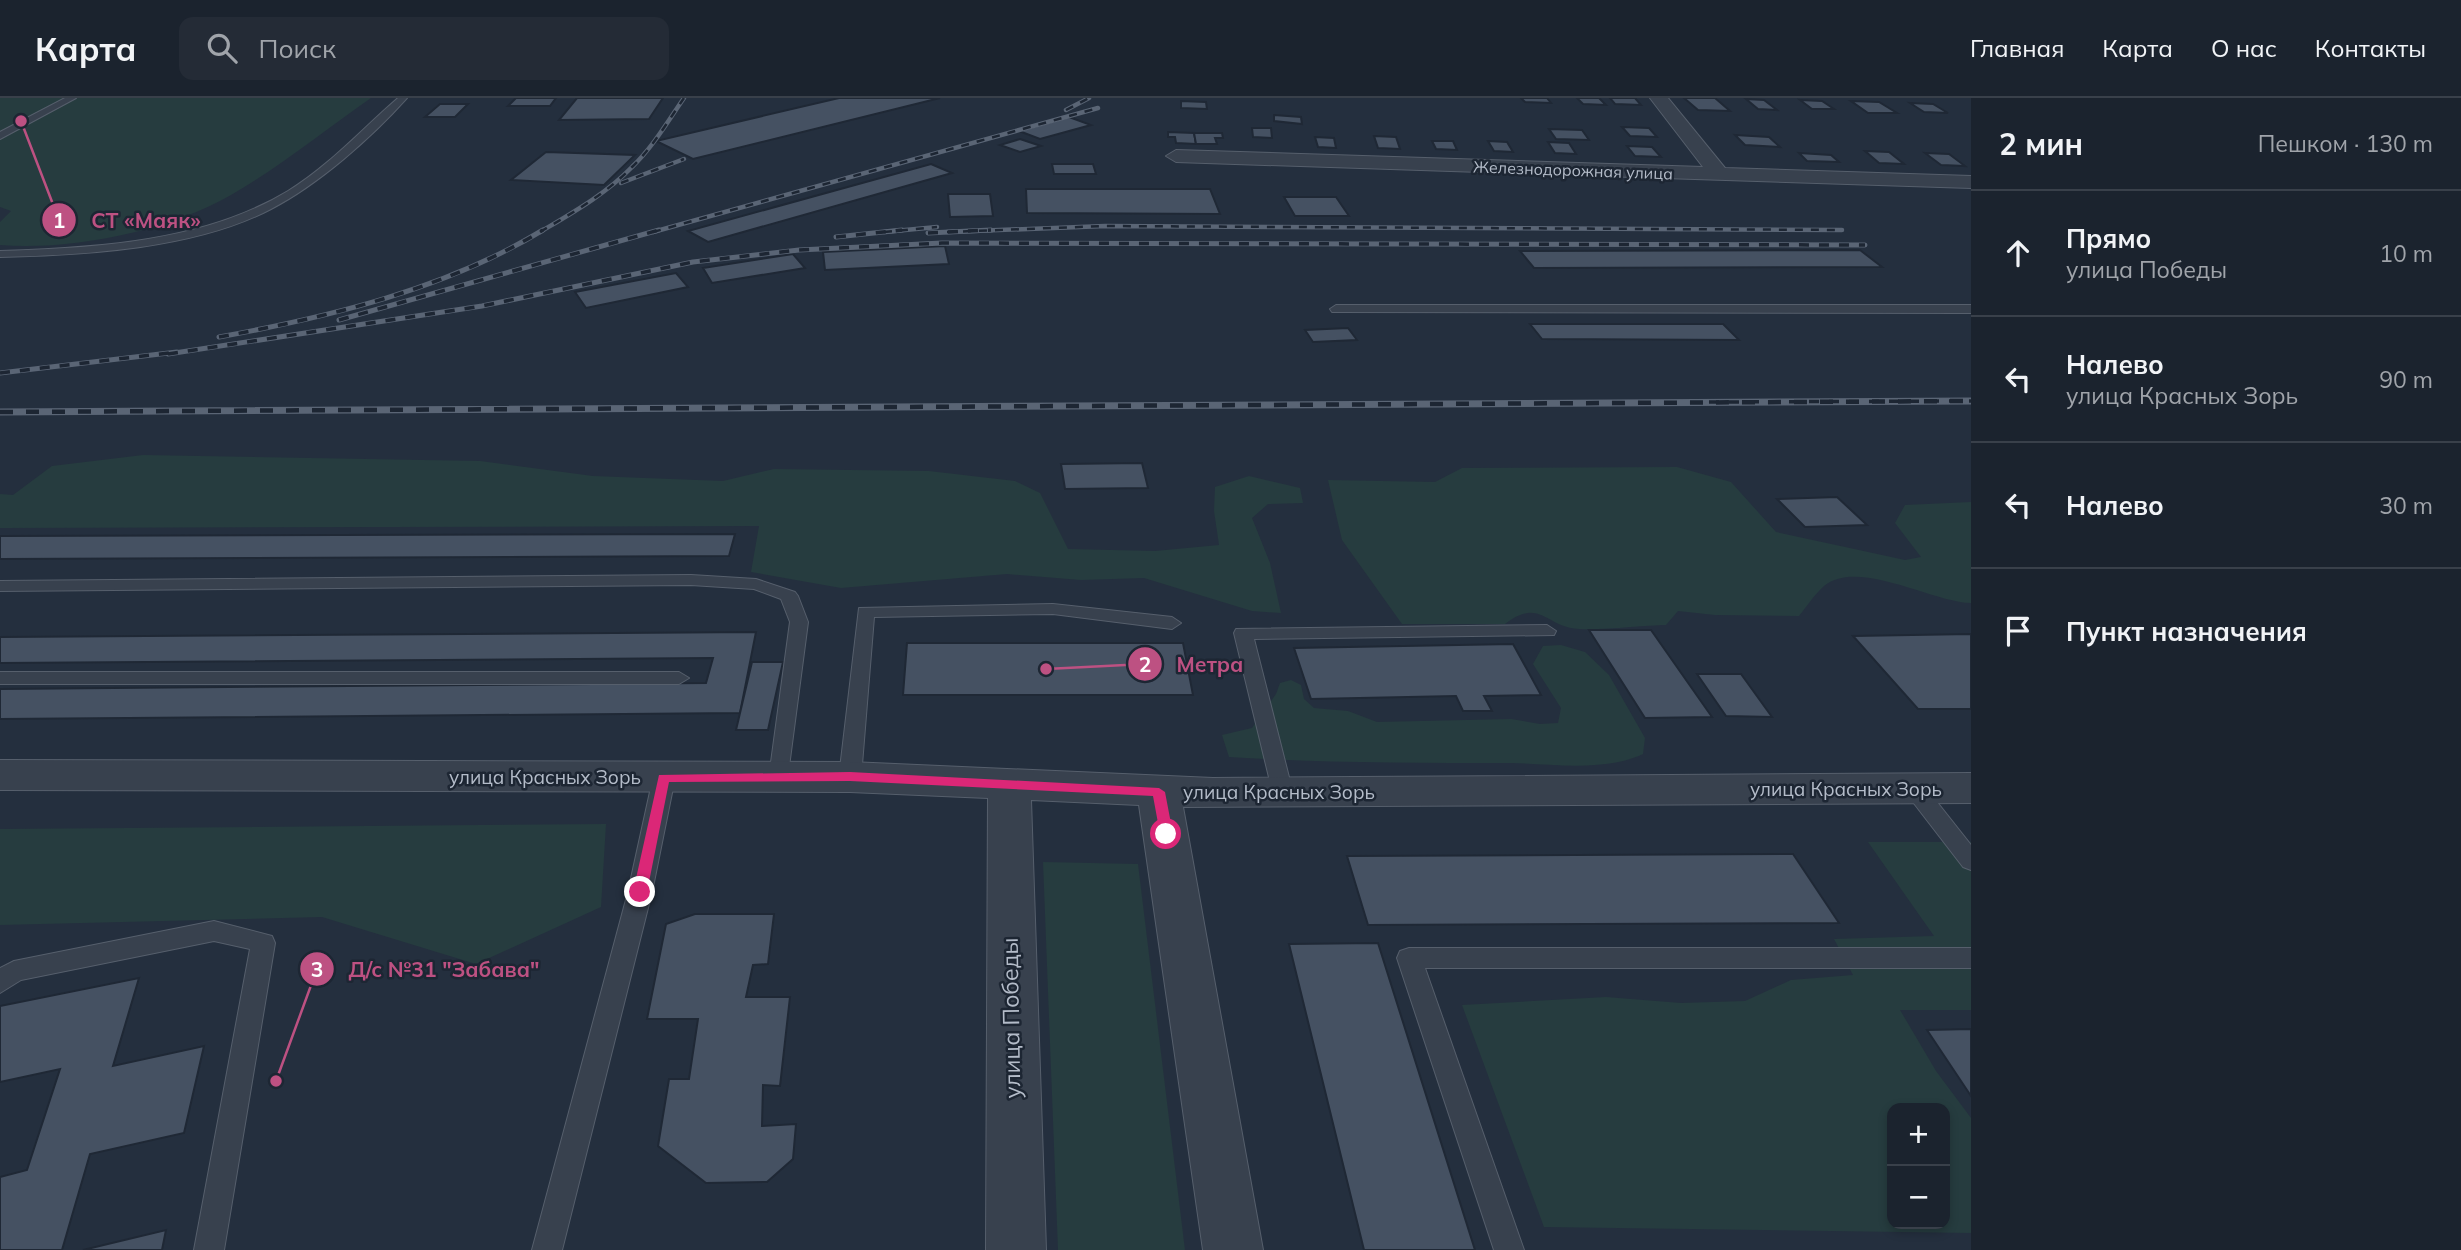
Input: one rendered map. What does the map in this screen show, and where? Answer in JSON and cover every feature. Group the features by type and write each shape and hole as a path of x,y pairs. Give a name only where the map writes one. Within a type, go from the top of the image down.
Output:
{"street":[{"path":"1659,98 1719,174"},
{"name":"Железнодорожная улица","path":"1176,156 1971,182"},
{"name":"улица Красных Зорь","path":"0,775 664,778 850,776 1159,792 1282,793 1971,788"},
{"name":"улица Победы","path":"1009,786 1016,1250"},
{"path":"1159,792 1233,1250"}],"lane":[{"path":"0,136 72,98"},
{"path":"0,254 146,242 240,217 293,192 403,98"},
{"path":"1336,309 1971,309"},
{"path":"0,586 691,580 756,584 789,596 799,622 780,777"},
{"path":"850,776 865,612 1053,609 1172,623"},
{"path":"1282,793 1243,633 1547,631"},
{"path":"0,678 679,678"},
{"path":"547,1250 640,892 664,778"},
{"path":"1914,788 1971,861"},
{"path":"0,984 14,971 214,931 263,943 209,1250"},
{"path":"1509,1250 1409,958 1971,958"}],"green space":[{"path":"0,98 371,98 267,173 206,208 179,219 119,236 57,245 28,246 0,245 0,222 11,211 0,207"},
{"path":"143,455 480,461 593,476 723,481 774,469 929,471 1015,481 1040,493 1068,549 1155,551 1219,545 1214,511 1215,487 1249,476 1300,488 1303,503 1268,504 1252,518 1270,563 1281,613 1252,611 1144,578 1081,580 1007,574 841,588 751,572 759,526 0,528 0,494 13,495 52,466"},
{"path":"1677,467 1731,482 1776,532 1905,560 1921,557 1895,523 1905,505 1971,502 1971,603 1875,579 1855,577 1838,579 1824,586 1799,616 1715,615 1678,611 1666,625 1591,629 1571,628 1533,613 1525,613 1505,624 1402,624 1342,540 1328,480 1435,482 1462,468"},
{"path":"1561,645 1585,652 1609,675 1645,738 1643,754 1612,763 1578,766 1264,759 1229,757 1222,735 1252,728 1276,694 1280,683 1291,680 1301,685 1304,699 1314,708 1348,711 1377,722 1511,719 1540,724 1558,723 1561,708 1533,664 1543,646"},
{"path":"606,824 601,907 476,964 322,917 0,925 0,829"},
{"path":"1868,842 1971,842 1971,1010 1900,1010 1936,1071 1971,1118 1971,1233 1544,1227 1462,1005 1606,997 1681,1003 1745,1001 1791,980 1853,975 1834,939 1934,936"},
{"path":"1043,862 1138,864 1185,1250 1058,1250"}],"building":[{"path":"516,98 556,98 550,106 508,106"},
{"path":"577,98 663,98 649,119 559,120"},
{"path":"839,98 940,98 693,159 656,141"},
{"path":"1521,98 1547,98 1551,103 1525,102"},
{"path":"1577,98 1599,98 1606,105 1583,104"},
{"path":"1610,98 1635,98 1641,105 1615,104"},
{"path":"1684,98 1715,98 1730,111 1698,110"},
{"path":"1746,99 1764,100 1777,110 1758,109"},
{"path":"1800,100 1822,101 1834,109 1812,109"},
{"path":"1181,101 1206,102 1207,109 1181,108"},
{"path":"1851,101 1879,102 1897,113 1868,113"},
{"path":"1910,103 1933,104 1948,113 1924,112"},
{"path":"440,104 468,104 455,117 425,117"},
{"path":"1274,115 1301,117 1302,124 1274,121"},
{"path":"1069,117 1091,125 1040,139 1019,131"},
{"path":"1622,127 1649,128 1657,137 1630,136"},
{"path":"1252,128 1271,128 1272,138 1253,137"},
{"path":"1549,129 1582,130 1589,140 1556,139"},
{"path":"1168,132 1194,133 1196,144 1176,143 1175,137 1168,137"},
{"path":"1194,133 1222,133 1223,138 1215,138 1217,144 1196,144"},
{"path":"1735,135 1769,137 1780,147 1745,145"},
{"path":"1374,136 1396,137 1400,149 1378,148"},
{"path":"1315,137 1334,138 1336,148 1318,147"},
{"path":"1020,139 1041,146 1020,152 1000,145"},
{"path":"1432,141 1453,141 1457,150 1436,149"},
{"path":"1488,141 1507,142 1513,152 1494,151"},
{"path":"1548,142 1569,143 1576,154 1555,153"},
{"path":"1627,146 1652,147 1661,157 1635,156"},
{"path":"1865,151 1889,152 1904,164 1879,163"},
{"path":"546,152 635,155 604,185 511,180"},
{"path":"1799,153 1831,155 1839,162 1807,161"},
{"path":"1925,153 1949,154 1965,166 1941,165"},
{"path":"931,164 952,173 708,242 688,231"},
{"path":"1052,164 1093,164 1096,174 1054,174"},
{"path":"1026,189 1210,189 1220,214 1027,213"},
{"path":"948,194 990,194 993,216 950,217"},
{"path":"1284,197 1336,197 1349,216 1295,216"},
{"path":"945,246 949,264 825,270 823,252"},
{"path":"1860,250 1882,267 1534,268 1520,251"},
{"path":"793,254 805,268 712,283 703,268"},
{"path":"676,273 688,287 586,308 575,292"},
{"path":"1530,324 1723,324 1739,340 1542,339"},
{"path":"1348,328 1357,340 1313,342 1305,330"},
{"path":"1142,463 1148,488 1065,489 1061,464"},
{"path":"1837,497 1867,525 1805,527 1777,499"},
{"path":"735,534 729,556 0,559 0,536"},
{"path":"1589,630 1651,630 1712,717 1645,718"},
{"path":"756,632 740,713 0,719 0,689 706,683 713,658 0,663 0,637"},
{"path":"1971,634 1971,709 1918,709 1853,636"},
{"path":"907,643 1183,643 1193,695 903,695"},
{"path":"1513,644 1541,695 1484,696 1492,711 1463,711 1456,696 1311,699 1294,648"},
{"path":"752,662 783,662 768,730 736,730"},
{"path":"1697,674 1741,674 1772,717 1726,716"},
{"path":"1793,854 1839,923 1368,925 1347,856"},
{"path":"695,914 774,914 768,964 753,965 746,997 790,997 780,1086 763,1085 762,1126 796,1124 793,1159 767,1182 706,1183 658,1146 669,1079 689,1079 698,1019 647,1019 666,924"},
{"path":"1378,943 1475,1250 1364,1250 1289,944"},
{"path":"139,978 113,1066 204,1046 184,1133 90,1154 62,1250 0,1250 0,1177 27,1170 60,1069 0,1082 0,1006"},
{"path":"1971,1029 1971,1096 1927,1030"},
{"path":"166,1230 162,1250 83,1250"}],"railway":[{"path":"540,232 622,177 647,151 684,98"},
{"path":"1066,110 1089,98"},
{"path":"653,232 1098,108"},
{"path":"621,183 684,159"},
{"path":"957,232 1105,226 1842,230"},
{"path":"884,232 937,227"},
{"path":"219,337 344,310 427,285 506,251 543,230"},
{"path":"339,320 659,230"},
{"path":"836,237 902,230"},
{"path":"957,232 991,230"},
{"path":"947,232 957,232"},
{"path":"928,233 957,232"},
{"path":"168,354 482,306 693,262 799,250 942,243 1865,245"},
{"path":"0,373 177,352"},
{"path":"0,412 1971,401 1709,402"}],"place":[{"name":"СТ «Маяк»","path":"21,121"},
{"name":"Метра","path":"1046,669"},
{"name":"Д/с №31 \"Забава\"","path":"276,1081"}],"route":[{"path":"640,892 664,778 850,776 1159,792 1166,834"}]}
